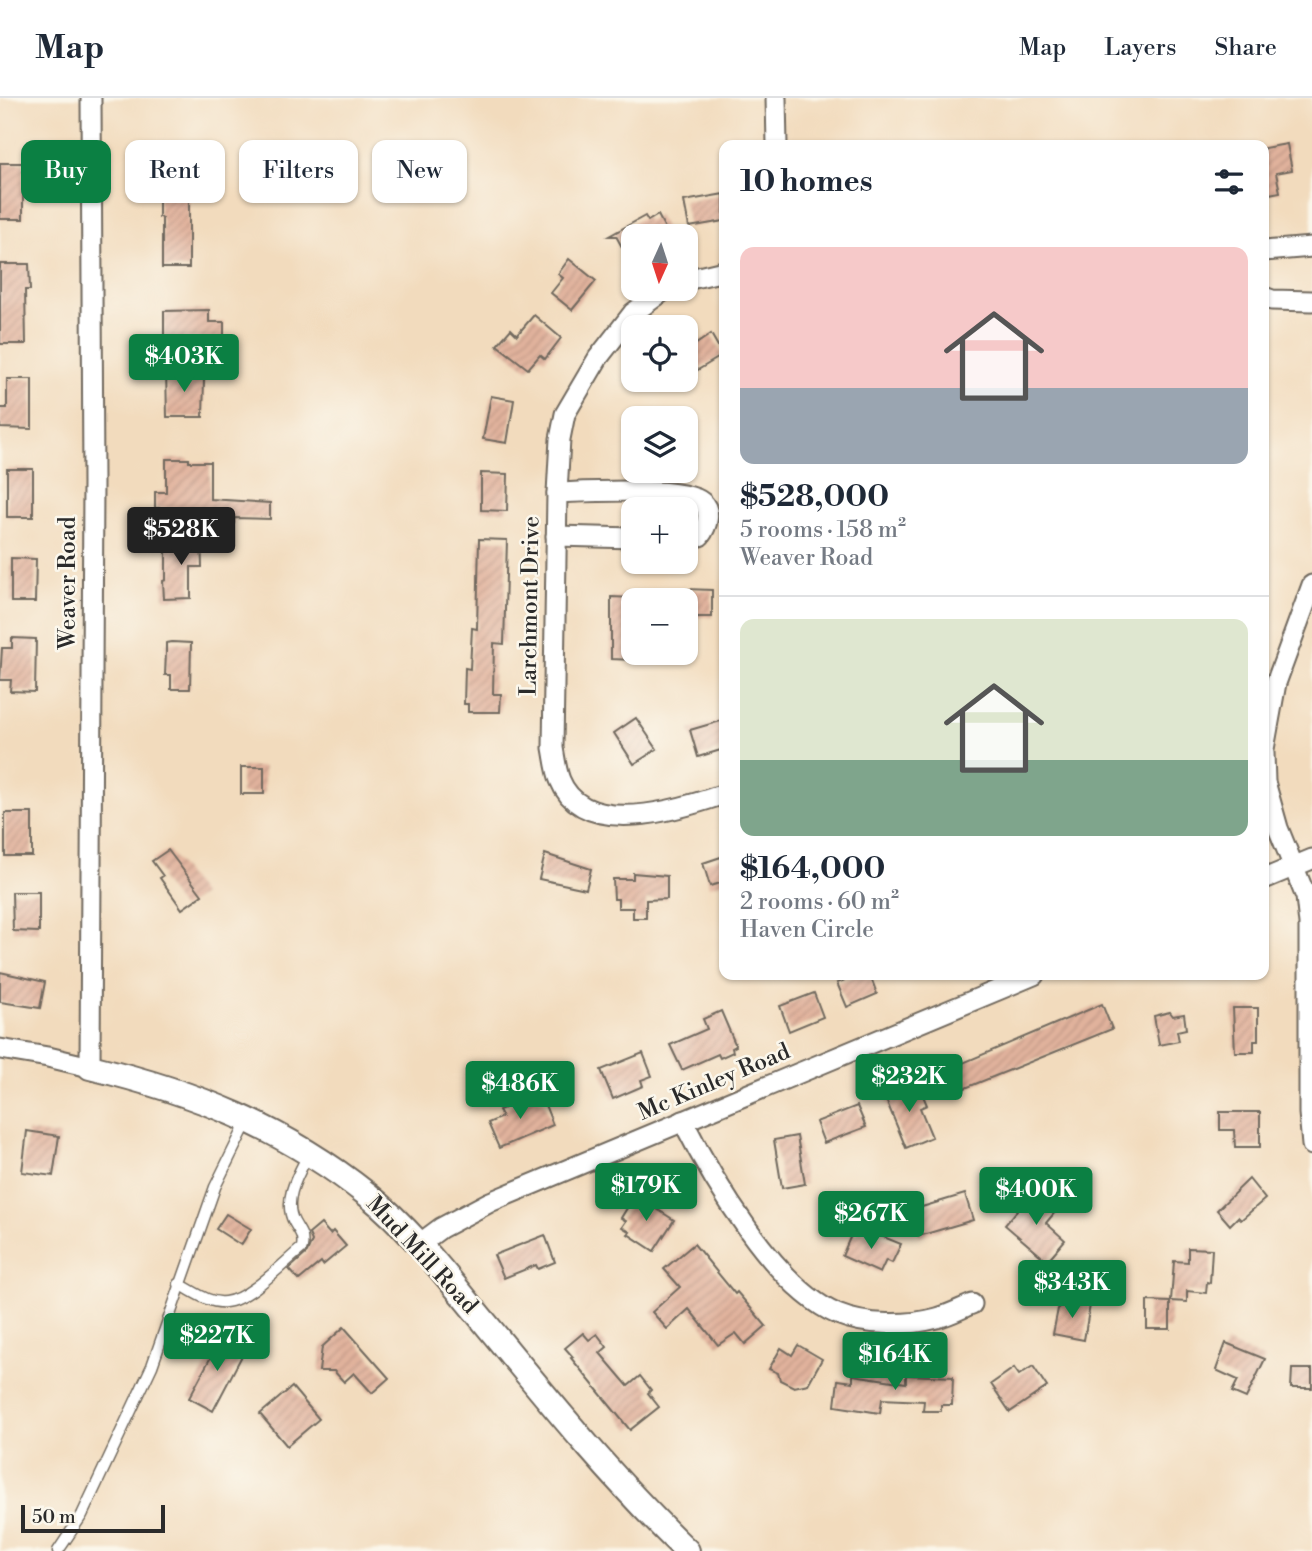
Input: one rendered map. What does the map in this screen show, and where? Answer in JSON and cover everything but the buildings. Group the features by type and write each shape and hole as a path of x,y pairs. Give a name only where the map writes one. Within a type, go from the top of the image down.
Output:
{"street":[{"name":"Weaver Road","path":"90,1067 93,496 91,98"},
{"path":"776,98 777,140"},
{"path":"1269,251 1312,247"},
{"path":"698,277 719,272"},
{"path":"1269,299 1312,300"},
{"name":"Larchmont Drive","path":"650,301 633,313 598,358 565,414 560,439 557,493 553,748 560,782 573,799 592,810 615,816 659,813 719,795"},
{"path":"557,493 652,492 687,497"},
{"path":"698,500 707,510 706,528 698,536"},
{"path":"556,536 621,538"},
{"path":"1269,723 1276,683 1312,585"},
{"path":"1269,796 1278,828 1304,863 1310,924 1309,1113 1312,1145"},
{"path":"1269,877 1304,863"},
{"name":"Mc Kinley Road","path":"418,1245 441,1228 490,1202 1009,980"},
{"name":"Mud Mill Road","path":"0,1049 133,1078 220,1106 309,1153 370,1196 418,1245 582,1441 655,1521 687,1551"},
{"path":"683,1121 700,1156 755,1237 807,1295 827,1308 837,1314 866,1322 910,1323 938,1318 972,1304"}],"lane":[{"path":"58,1551 82,1515 152,1366 215,1187 249,1120"},
{"path":"179,1284 206,1299 224,1303 242,1297 302,1248 301,1231 293,1222 290,1206 293,1187 309,1153"}]}
